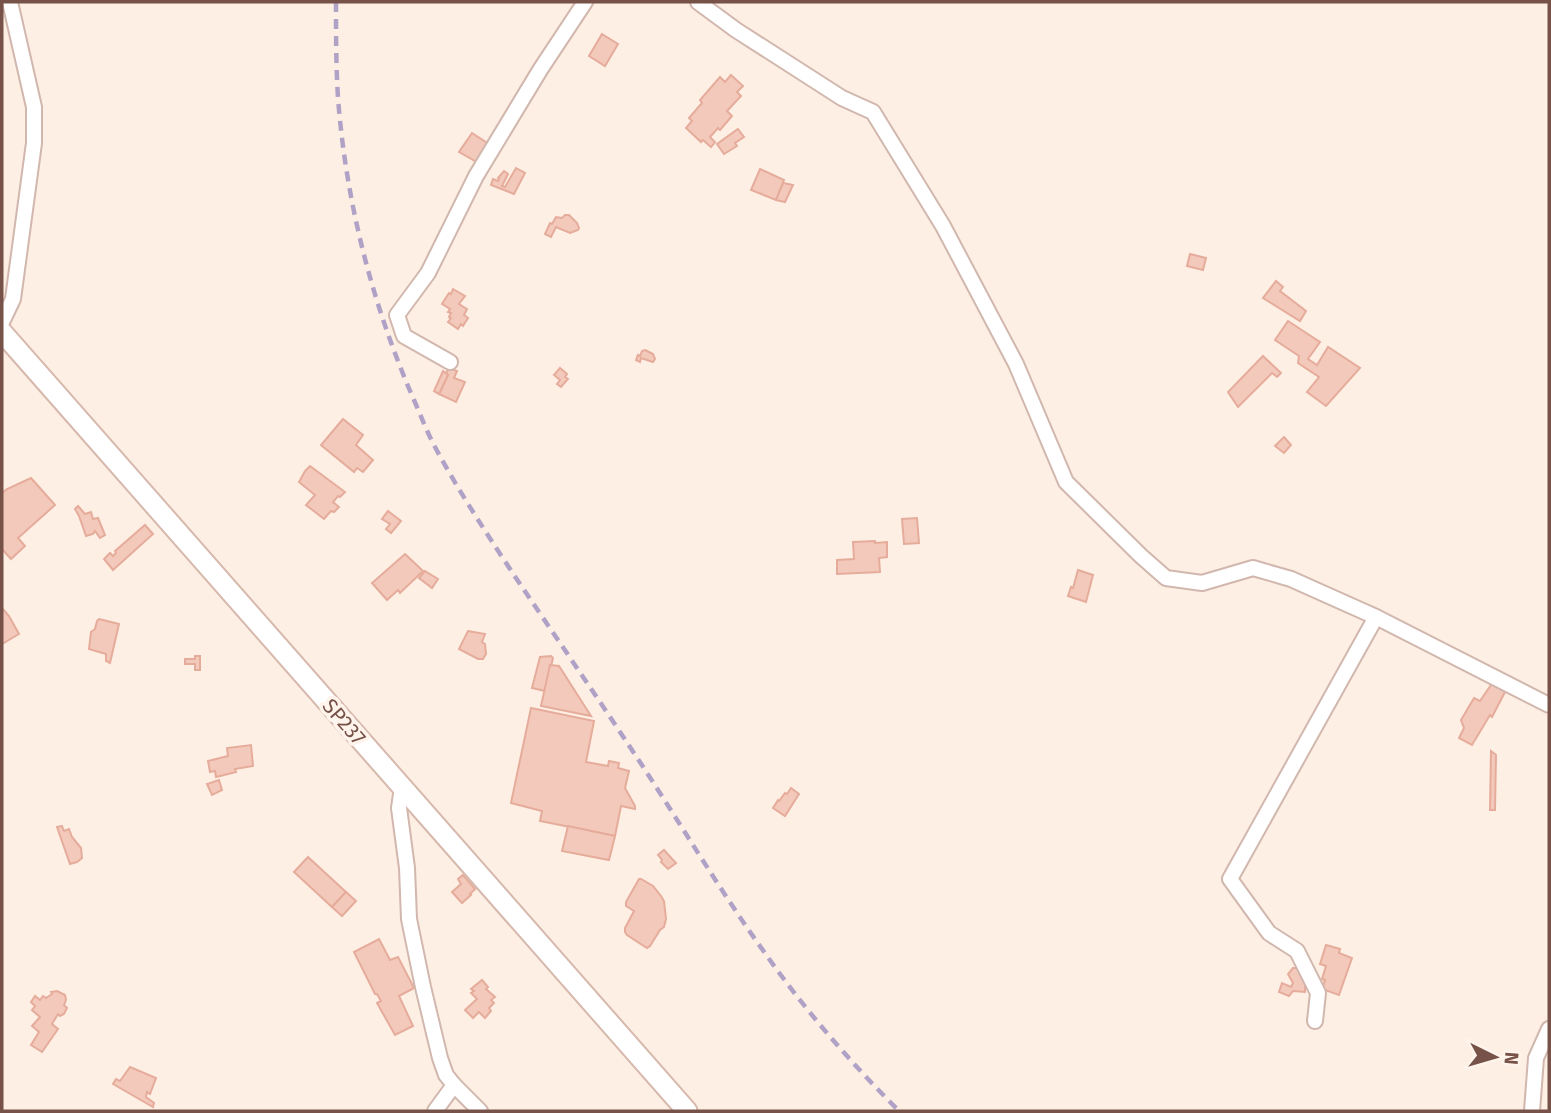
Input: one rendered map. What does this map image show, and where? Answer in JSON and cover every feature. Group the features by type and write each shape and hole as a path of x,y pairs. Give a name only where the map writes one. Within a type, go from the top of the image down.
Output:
{"main road":[{"name":"SP237","path":"2,332 687,1111"}],"street":[{"path":"2,323 13,299 34,131 34,107 10,2"},
{"path":"450,362 404,336 397,315 428,273 476,176 585,2"},
{"path":"698,2 736,30 842,98 873,112 943,226 1010,353 1066,482 1166,578 1202,583 1253,568 1291,579 1376,617 1549,705"},
{"path":"1315,1021 1318,993 1297,951 1269,933 1230,879 1376,617"},
{"path":"402,787 399,808 407,869 409,919 422,987 446,1075 480,1111"},
{"path":"1532,1111 1536,1058 1549,1029"},
{"path":"435,1111 454,1085"}],"building":[{"path":"602,34 618,44 605,66 589,56"},
{"path":"731,75 743,86 737,92 741,96 727,111 732,116 710,137 715,142 711,147 686,128 692,121 689,118 702,103 700,100 720,77 725,82"},
{"path":"738,129 744,137 735,143 737,146 724,154 717,144"},
{"path":"472,133 489,144 478,161 459,152"},
{"path":"516,168 525,173 514,194 491,185 493,179 498,181 504,171 508,174 502,186 505,187"},
{"path":"760,169 784,180 776,200 751,190"},
{"path":"783,183 793,185 785,202 776,200"},
{"path":"569,215 577,223 578,230 570,233 556,227 551,237 545,234 556,217 562,218"},
{"path":"1190,254 1206,258 1203,270 1187,266"},
{"path":"1276,281 1283,287 1280,291 1306,311 1300,321 1263,298"},
{"path":"453,289 465,296 459,304 467,309 464,315 468,318 458,329 448,322 451,318 451,313 448,312 450,309 442,304"},
{"path":"1288,321 1320,342 1308,359 1317,365 1328,347 1360,368 1326,406 1307,392 1319,377 1298,363 1299,356 1275,340"},
{"path":"645,350 653,354 653,362 641,358 640,362 636,360"},
{"path":"1263,356 1281,373 1277,377 1272,373 1238,407 1228,392"},
{"path":"449,368 457,371 454,378 465,382 456,402 439,394"},
{"path":"560,368 567,374 565,377 568,379 561,387 557,384 560,380 554,375"},
{"path":"443,371 448,375 439,394 434,391"},
{"path":"343,419 363,435 356,445 373,460 363,472 357,468 354,472 321,445"},
{"path":"1284,437 1291,445 1284,453 1275,446"},
{"path":"310,466 345,492 333,502 339,507 324,519 306,505 315,495 299,482"},
{"path":"31,478 55,505 18,538 25,546 11,559 2,549 2,493"},
{"path":"78,506 85,514 91,512 93,519 98,518 105,535 100,538 95,531 86,536 75,509"},
{"path":"388,511 401,521 391,533 386,529 390,524 382,519"},
{"path":"917,518 919,543 904,544 902,519"},
{"path":"145,525 153,534 113,570 104,559 110,553 113,556 115,551"},
{"path":"853,542 887,542 887,557 879,558 880,572 837,574 837,560 854,559"},
{"path":"405,554 423,571 400,593 398,590 387,600 372,583"},
{"path":"1078,570 1093,575 1086,602 1068,596"},
{"path":"425,571 438,579 432,588 419,578"},
{"path":"2,608 19,634 2,644"},
{"path":"99,619 119,624 110,663 106,661 106,654 89,649 91,632"},
{"path":"468,631 485,634 482,642 485,644 486,654 483,659 459,649"},
{"path":"195,656 200,656 200,670 195,670 195,664 185,664 185,659 195,659"},
{"path":"540,657 553,658 545,691 532,688"},
{"path":"550,665 559,666 591,716 541,706"},
{"path":"1493,682 1506,690 1492,717 1490,715 1472,745 1459,738 1464,728 1461,720 1474,698 1480,701"},
{"path":"531,708 594,721 586,762 608,766 609,761 619,763 618,768 629,771 625,788 635,809 621,806 615,836 540,821 542,811 511,803"},
{"path":"251,745 253,766 235,769 236,772 216,777 215,771 210,772 208,761 228,756 227,748"},
{"path":"1491,751 1496,755 1495,810 1490,810"},
{"path":"219,780 222,790 212,795 207,784"},
{"path":"791,788 799,794 785,816 773,808"},
{"path":"62,826 64,831 69,829 81,848 82,858 77,862 70,864 57,827"},
{"path":"568,826 615,836 609,860 562,851"},
{"path":"664,850 676,863 668,869 658,855"},
{"path":"308,857 346,892 332,907 294,872"},
{"path":"463,875 475,889 462,903 452,892 461,884 458,879"},
{"path":"639,879 653,886 664,901 664,927 647,948 625,932 634,911 626,906 626,902"},
{"path":"346,892 356,901 342,916 332,907"},
{"path":"379,939 390,960 398,957 414,988 399,996 413,1026 395,1035 377,1003 381,1001 354,952"},
{"path":"1326,945 1340,949 1339,953 1352,958 1339,995 1322,989 1326,966 1320,964"},
{"path":"1293,968 1303,972 1305,992 1293,991 1289,996 1279,992 1282,983 1291,987 1293,983 1288,974"},
{"path":"482,980 488,987 486,989 495,997 491,1000 494,1003 485,1018 479,1012 473,1018 465,1010 477,999 471,989"},
{"path":"57,991 65,995 64,1005 67,1008 64,1014 58,1014 52,1024 58,1029 42,1052 31,1045 39,1032 32,1026 40,1017 32,1010 35,1006 31,1002 35,996 40,1000 43,996 46,998 51,992"},
{"path":"130,1067 156,1078 150,1094 147,1092 146,1097 154,1103 153,1107 113,1084 116,1079 120,1081"}],"railway":[{"path":"336,2 338,98 354,214 386,327 432,441 492,541 749,930 813,1017 899,1111"}]}
